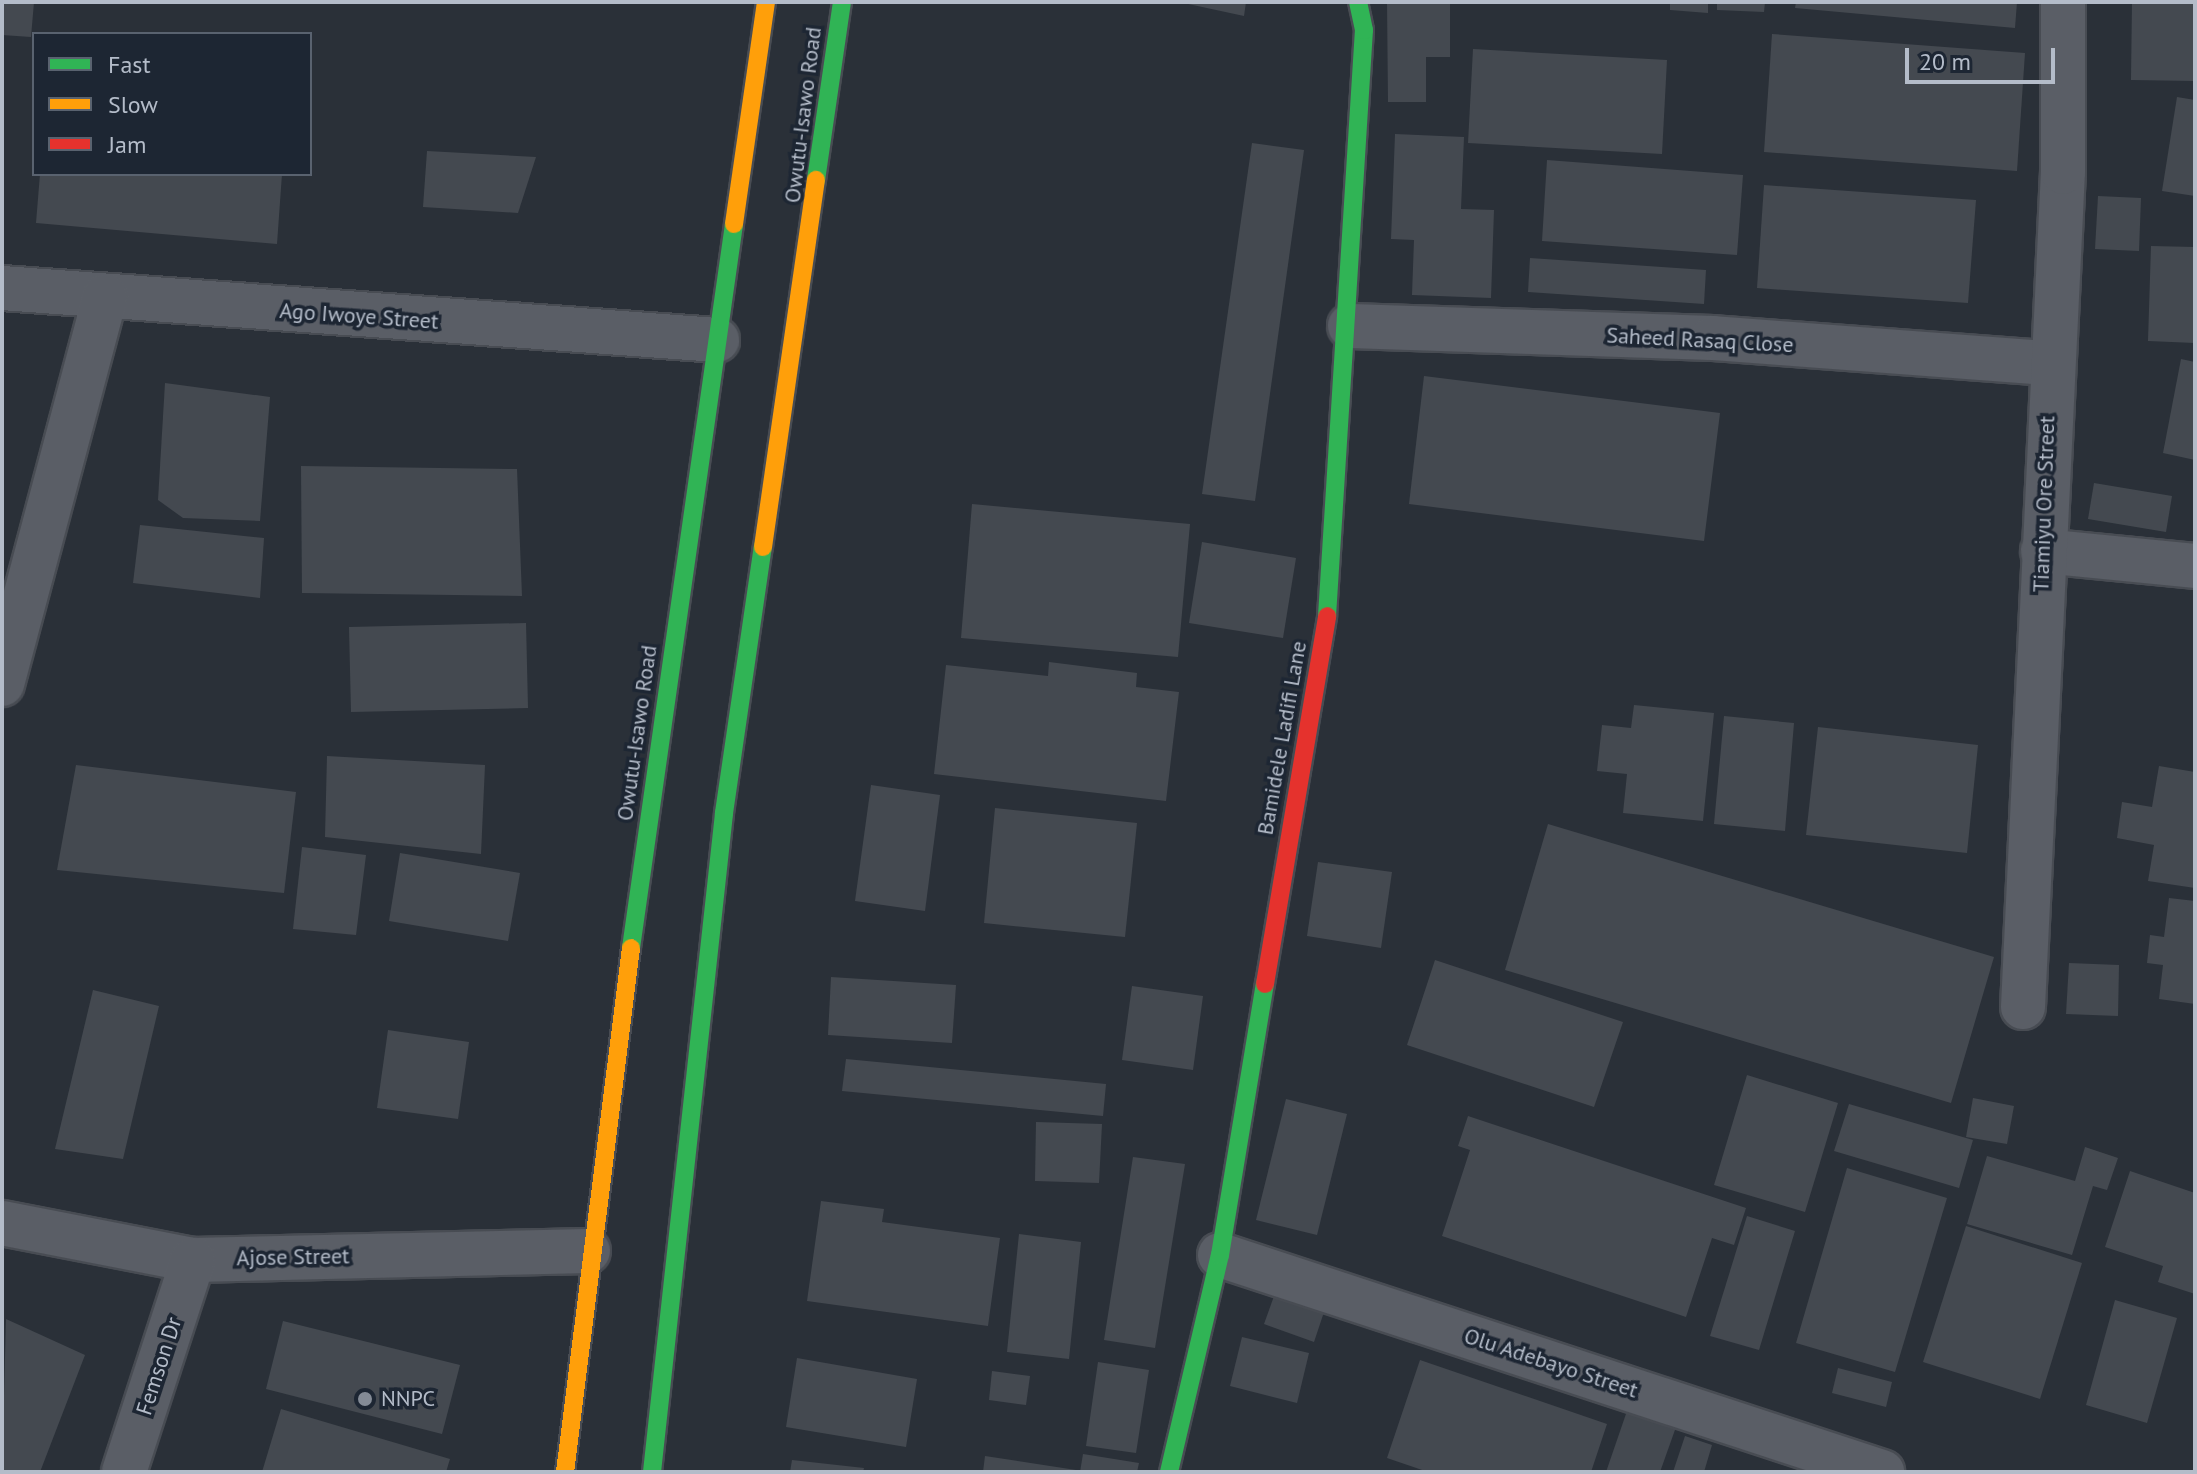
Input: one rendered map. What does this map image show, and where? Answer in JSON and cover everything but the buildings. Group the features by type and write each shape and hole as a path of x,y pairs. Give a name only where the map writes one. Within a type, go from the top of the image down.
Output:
{"street":[{"name":"Owutu-Isawo Road","path":"565,1472 588,1251 766,2"},
{"name":"Owutu-Isawo Road","path":"652,1472 724,813 795,361 842,2"},
{"name":"Bamidele Ladifi Lane","path":"1169,1472 1220,1255 1330,598 1350,326 1364,30 1358,2"},
{"name":"Tiamiyu Ore Street","path":"2023,1007 2049,363 2063,172 2063,2"},
{"name":"Ago Iwoye Street","path":"2,288 717,340"},
{"path":"2,684 105,296"},
{"name":"Saheed Rasaq Close","path":"1350,326 1713,338 2049,363"},
{"path":"2043,551 2195,566"},
{"name":"Ajose Street","path":"2,1223 193,1260 588,1251"},
{"name":"Olu Adebayo Street","path":"1220,1255 1882,1472"},
{"name":"Femson Dr","path":"124,1472 193,1260"}],"traffic: fast":[{"path":"816,180 842,2"},
{"path":"1327,616 1364,30 1358,2"},
{"path":"631,948 734,224"},
{"path":"652,1472 724,813 763,547"},
{"path":"1169,1472 1220,1255 1265,984"}],"traffic: slow":[{"path":"734,224 766,2"},
{"path":"763,547 816,180"},
{"path":"565,1472 631,948"}],"traffic: jam":[{"path":"1265,984 1327,616"}],"place":[{"name":"NNPC","path":"365,1399"}]}
